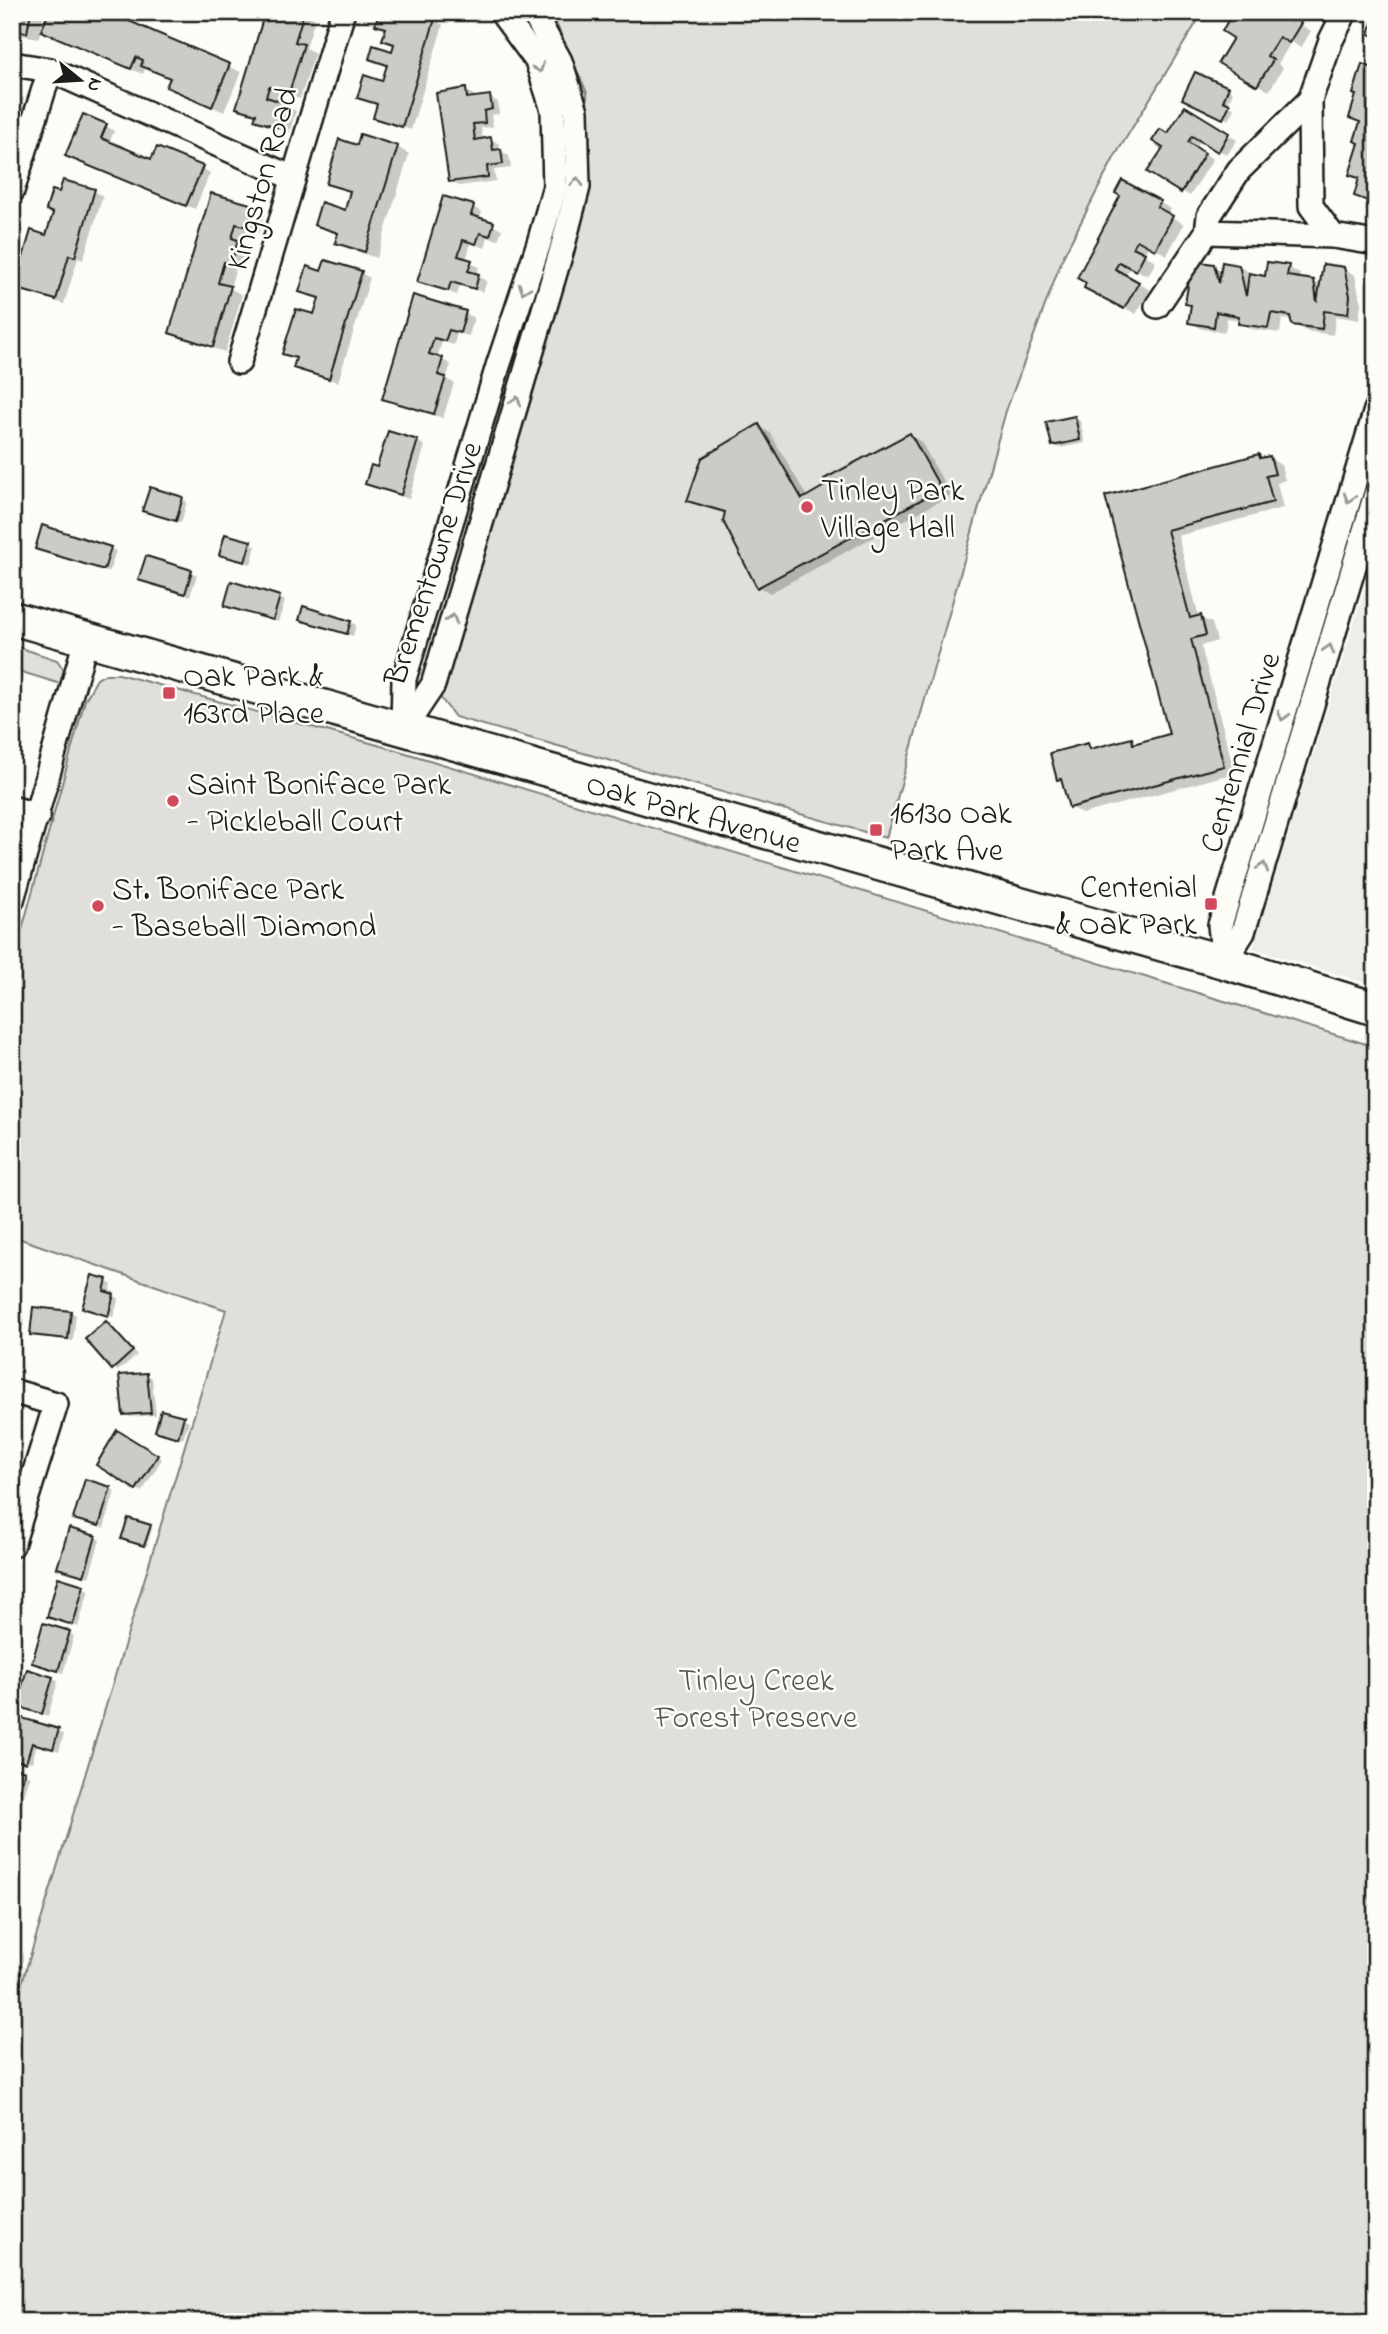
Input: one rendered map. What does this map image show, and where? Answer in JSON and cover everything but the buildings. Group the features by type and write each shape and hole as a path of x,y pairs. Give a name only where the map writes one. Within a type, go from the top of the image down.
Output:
{"street":[{"name":"Kingston Road","path":"239,362 343,12"},
{"name":"Brementowne Drive","path":"403,730 404,679 555,186 553,110 537,61 501,12"},
{"name":"Brementowne Drive","path":"403,730 433,684 578,187 576,111 560,61 533,12"},
{"path":"1333,236 1311,206 1311,100 1331,40 1345,12"},
{"path":"12,64 50,70 293,178"},
{"path":"12,191 50,70"},
{"path":"1157,306 1207,232 1209,216 1239,170 1311,100"},
{"path":"1207,232 1333,236 1376,243"},
{"path":"539,243 562,249"},
{"name":"Centennial Drive","path":"1224,962 1220,925 1376,410"},
{"name":"Centennial Drive","path":"1224,962 1243,932 1376,494"},
{"name":"Oak Park Avenue","path":"12,618 1224,962 1376,1009"},
{"path":"12,900 86,640"},
{"path":"12,808 38,816"},
{"path":"12,1391 55,1404 12,1545"}],"shaded area":[{"path":"1376,553 1376,986 1253,948"}],"green space":[{"path":"551,12 1203,12 1115,156 1063,257 1006,411 886,838 455,717 440,697 588,194 587,93"},
{"path":"12,645 57,660 64,670 64,685 12,669"},
{"name":"Tinley Creek Forest Preserve","path":"106,674 119,674 396,750 1376,1047 1376,2322 12,2322 12,2016 226,1310 12,1236 12,966 85,700 97,679"}],"place":[{"name":"Tinley Park Village Hall","path":"807,507"},
{"name":"Oak Park & 163rd Place","path":"169,693"},
{"name":"Saint Boniface Park - Pickleball Court","path":"173,801"},
{"name":"16130 Oak Park Ave","path":"876,830"},
{"name":"Centenial & Oak Park","path":"1211,904"},
{"name":"St. Boniface Park - Baseball Diamond","path":"98,906"}]}
